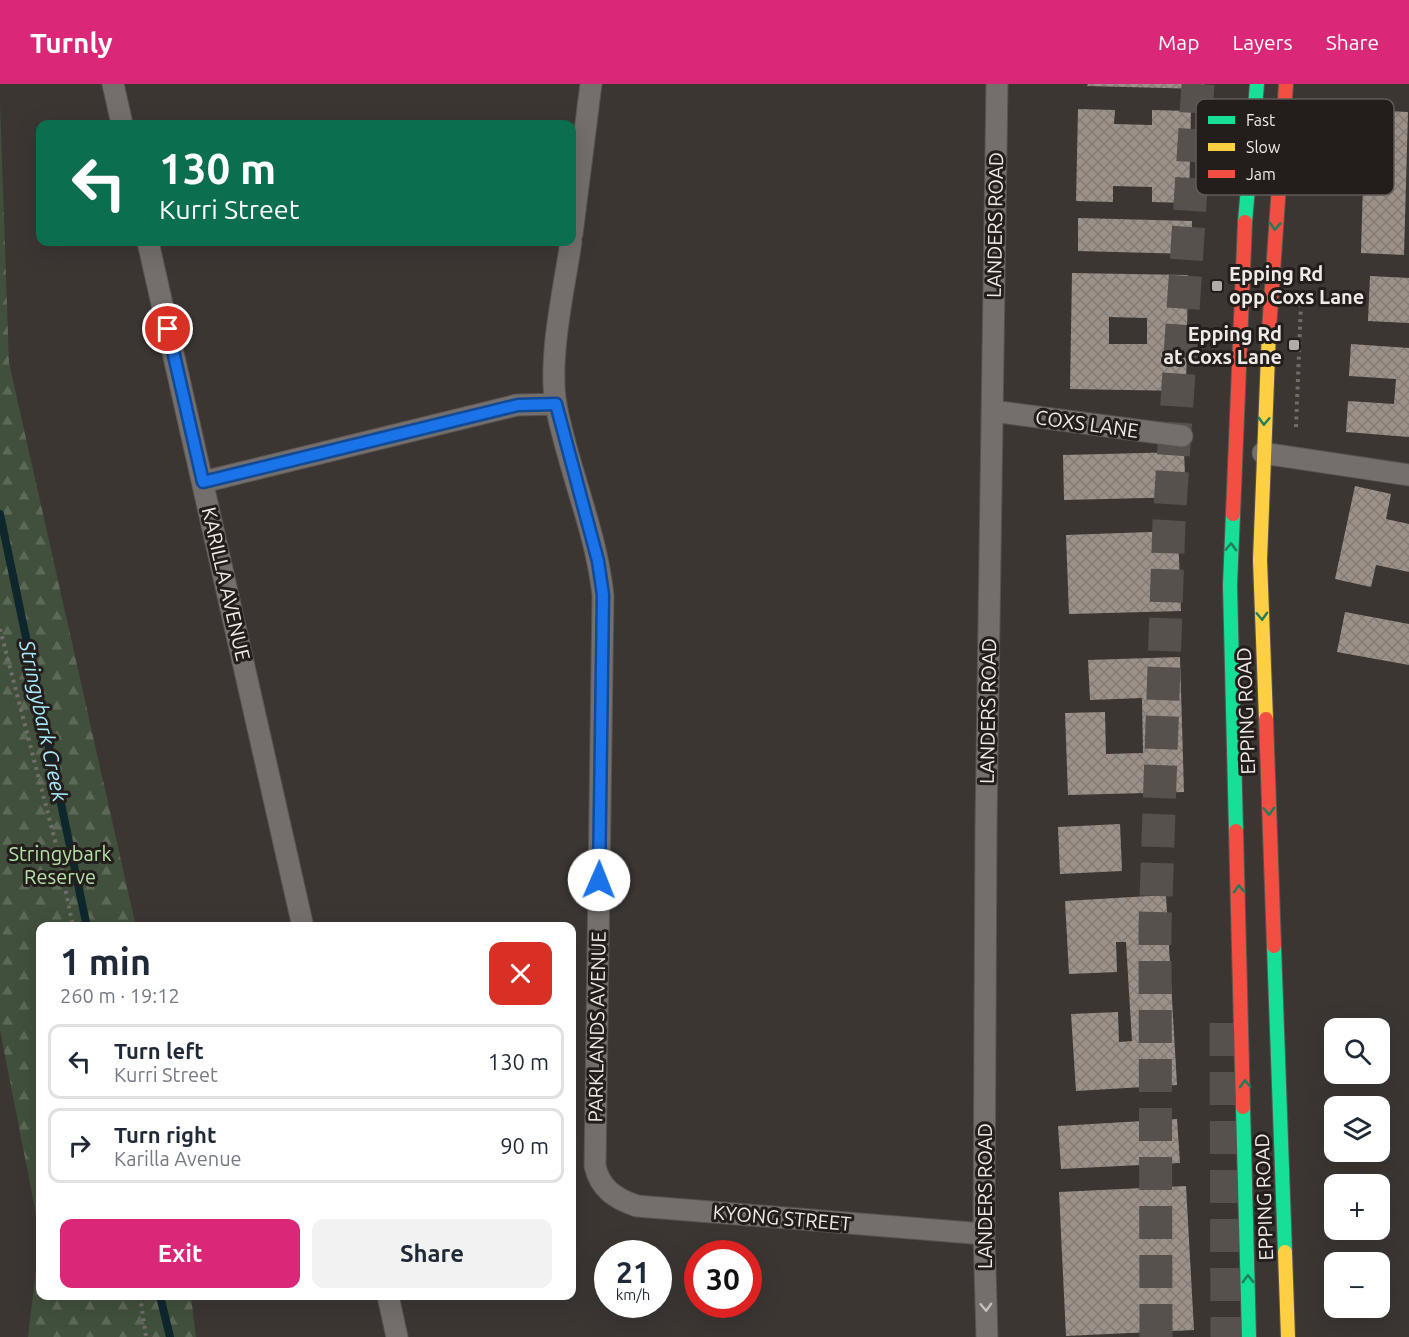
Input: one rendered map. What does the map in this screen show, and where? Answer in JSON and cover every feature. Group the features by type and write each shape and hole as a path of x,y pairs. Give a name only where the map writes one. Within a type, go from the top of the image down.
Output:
{"main road":[{"name":"EPPING ROAD","path":"1256,99 1257,84"},
{"name":"EPPING ROAD","path":"1285,99 1286,84"},
{"name":"EPPING ROAD","path":"1247,195 1230,585 1249,1337"},
{"name":"EPPING ROAD","path":"1277,195 1270,292 1260,560 1288,1337"}],"street":[{"path":"113,84 121,120"},
{"path":"576,202 591,84"},
{"name":"LANDERS ROAD","path":"987,1337 984,1234 986,839 997,84"},
{"name":"KARILLA AVENUE","path":"149,246 302,922"},
{"name":"PARKLANDS AVENUE","path":"570,246 554,369 556,404 598,561 603,595 596,1171"},
{"path":"203,482 518,405 556,404"},
{"name":"COXS LANE","path":"993,411 1182,436"},
{"path":"1263,453 1409,475"},
{"name":"KYONG STREET","path":"596,1171 600,1182 613,1195 637,1206 984,1234"},
{"path":"389,1300 398,1337"}],"path":[{"path":"1299,414 1302,315"},
{"path":"0,629 58,852 72,922"},
{"path":"141,1300 146,1337"}],"green space":[{"name":"Stringybark Reserve","path":"0,104 9,363 135,922 36,922 36,1214 0,1030"},
{"path":"36,1269 36,1300 191,1300 196,1337 28,1337"}],"building":[{"path":"1088,84 1204,84 1204,89 1087,86"},
{"path":"1078,109 1115,110 1114,124 1152,125 1152,110 1191,111 1189,203 1152,202 1152,187 1113,186 1113,202 1076,201"},
{"path":"1394,111 1408,112 1404,255 1361,253 1363,195 1394,195"},
{"path":"1078,218 1192,221 1192,254 1078,251"},
{"path":"1072,273 1188,275 1186,391 1070,389","holes":["1109,317 1147,318 1147,344 1109,344"]},
{"path":"1370,276 1409,278 1409,323 1368,321"},
{"path":"1351,344 1409,348 1409,437 1346,432 1348,401 1394,404 1396,379 1349,376"},
{"path":"1184,452 1186,497 1064,500 1063,455"},
{"path":"1355,486 1391,494 1386,519 1409,524 1409,572 1376,565 1371,587 1335,579"},
{"path":"1178,531 1181,611 1069,614 1066,535"},
{"path":"1345,612 1409,624 1409,665 1337,652"},
{"path":"1180,657 1184,792 1068,795 1065,713 1105,712 1106,754 1143,753 1142,698 1090,700 1088,660"},
{"path":"1120,824 1122,871 1060,874 1058,827"},
{"path":"1166,895 1177,1085 1076,1091 1071,1014 1118,1012 1119,1042 1132,1041 1126,942 1116,942 1117,972 1069,974 1065,901"},
{"path":"1177,1119 1180,1163 1061,1169 1058,1126"},
{"path":"1186,1186 1194,1330 1066,1336 1059,1192"}],"waterway":[{"name":"Stringybark Creek","path":"0,514 86,922"},
{"name":"Stringybark Creek","path":"161,1300 170,1337"}],"tunnel":[{"path":"1197,99 1198,84"},
{"path":"1156,1337 1155,927 1169,522 1196,114"},
{"path":"1226,1023 1227,1337"}],"traffic: fast":[{"path":"1256,99 1257,84"},
{"path":"1245,222 1247,195"},
{"path":"1233,514 1230,585 1236,831"},
{"path":"1274,946 1285,1252"},
{"path":"1243,1107 1249,1337"}],"traffic: slow":[{"path":"1266,719 1260,560 1269,330"},
{"path":"1285,1252 1288,1337"}],"traffic: jam":[{"path":"1285,99 1286,84"},
{"path":"1269,330 1278,195"},
{"path":"1233,514 1245,222"},
{"path":"1266,719 1274,946"},
{"path":"1236,831 1243,1107"}],"place":[{"name":"Epping Rd opp Coxs Lane","path":"1217,286"},
{"name":"Epping Rd at Coxs Lane","path":"1294,345"}],"route":[{"path":"168,329 203,482 518,405 556,404 598,561 603,595 599,880"}]}
